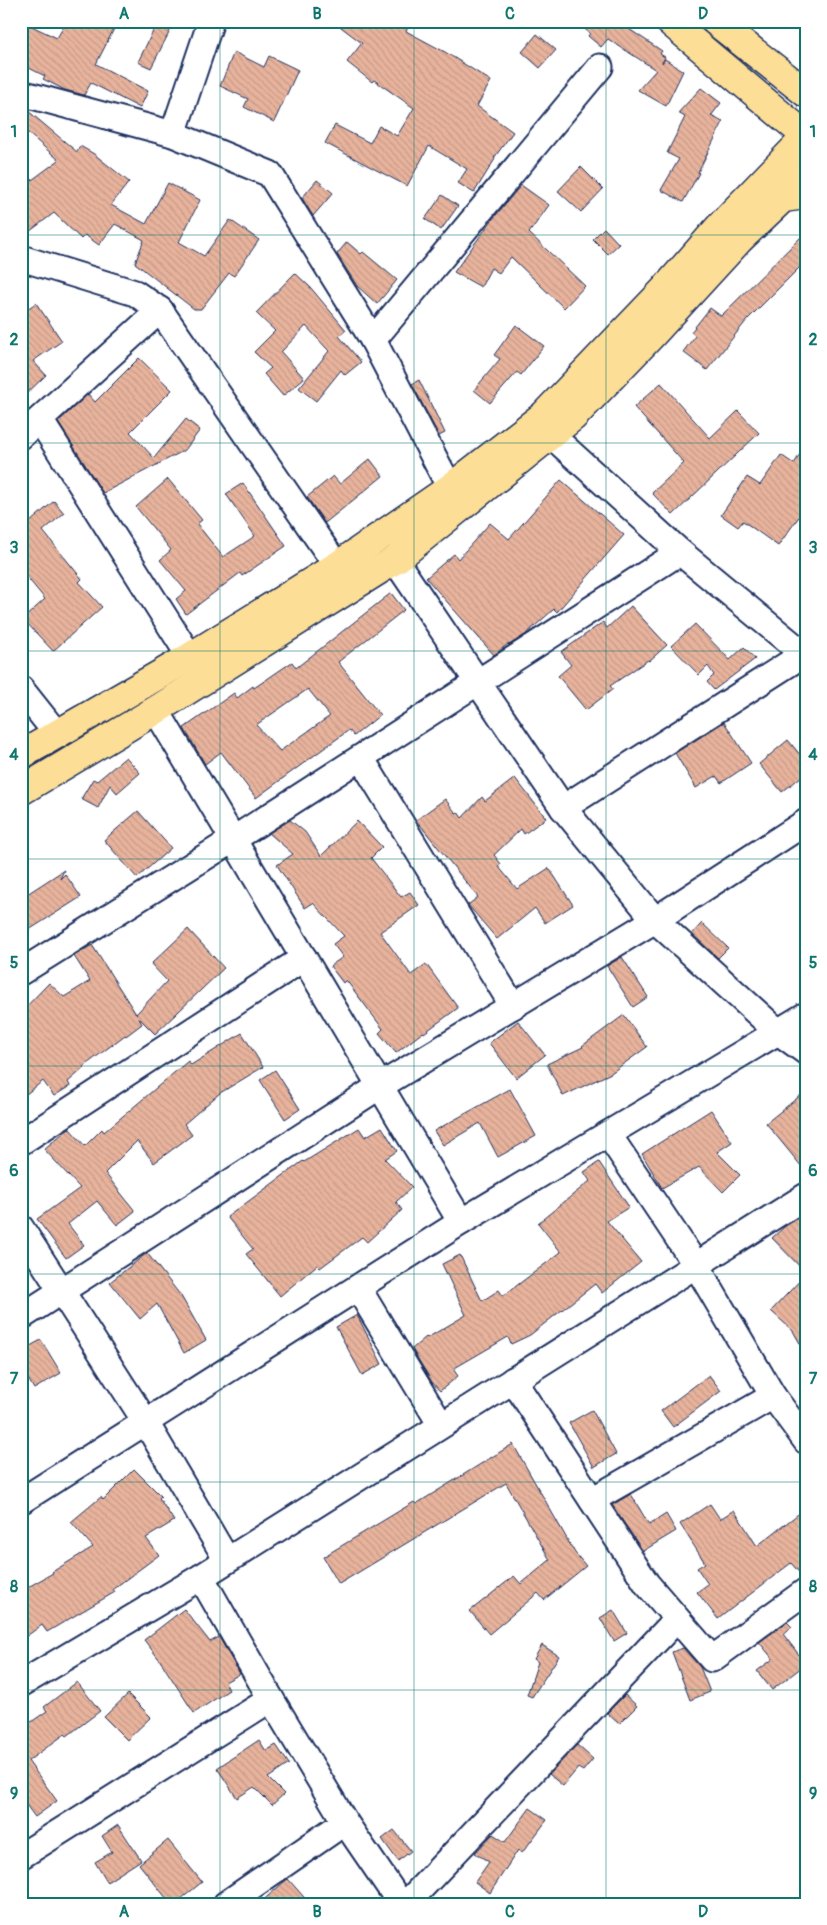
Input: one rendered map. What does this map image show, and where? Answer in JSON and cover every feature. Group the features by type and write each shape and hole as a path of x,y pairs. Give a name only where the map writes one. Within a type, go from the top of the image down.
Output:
{"main road":[{"path":"21,755 190,657 337,566 450,488 544,414 664,290 721,225 806,137 669,21"},
{"path":"715,21 806,93"},
{"path":"21,791 156,710 395,560 573,417 739,240 800,193"}],"street":[{"path":"173,134 211,21"},
{"path":"373,340 600,67"},
{"path":"21,92 173,134 270,174 373,340 450,488"},
{"path":"21,258 135,293 160,310 337,566"},
{"path":"21,436 160,310"},
{"path":"40,420 190,657"},
{"path":"551,435 680,552 805,655 563,808"},
{"path":"21,972 478,684 680,552"},
{"path":"395,560 563,808 655,920 777,1031 806,1052"},
{"path":"21,689 56,733"},
{"path":"156,710 461,1222"},
{"path":"361,758 513,1006"},
{"path":"21,1317 380,1086 655,920 806,822"},
{"path":"21,1142 304,958"},
{"path":"21,1501 461,1222 806,1015"},
{"path":"608,1134 696,1265 772,1396 806,1441"},
{"path":"21,1684 201,1577 806,1196"},
{"path":"21,1228 145,1421 227,1560"},
{"path":"358,1288 441,1425"},
{"path":"513,1380 647,1584 712,1659 806,1591"},
{"path":"592,1500 772,1396"},
{"path":"201,1577 345,1822 401,1904"},
{"path":"406,1904 677,1620"},
{"path":"21,1856 271,1699"},
{"path":"226,1904 345,1822"}],"building":[{"path":"21,21 57,38 67,21 118,21 96,64 148,91 140,108 91,83 84,95 65,90 43,79 45,76 21,64"},
{"path":"158,21 175,21 151,68 138,62"},
{"path":"333,21 413,21 406,31 445,52 491,81 477,106 513,132 494,158 474,193 458,183 467,169 429,146 407,186 325,143 335,125 370,143 379,126 397,136 414,108 374,80 372,82 347,62 362,43"},
{"path":"574,21 621,21 620,23 662,51 660,54 665,57 662,63 665,59 683,71 666,106 638,90 656,70 608,39 601,47 588,36 590,33"},
{"path":"537,34 556,50 540,68 522,52"},
{"path":"234,52 264,67 269,56 298,70 274,122 244,107 248,99 220,86"},
{"path":"701,88 721,103 711,116 723,122 683,202 661,190 679,159 667,153 685,117 678,113"},
{"path":"21,108 27,110 77,152 80,146 94,154 129,182 111,205 146,224 168,183 200,200 179,242 204,256 230,220 259,240 234,276 229,273 201,309 194,309 135,263 144,240 115,224 99,245 85,235 81,239 54,213 21,238 21,188 59,160 21,127"},
{"path":"581,167 603,189 581,212 558,191"},
{"path":"317,180 333,193 313,216 302,198"},
{"path":"521,185 549,205 529,233 585,286 564,308 511,257 499,273 491,268 481,287 454,272 492,220"},
{"path":"442,195 458,206 441,230 425,219"},
{"path":"604,228 619,244 608,254 593,239"},
{"path":"806,232 806,261 747,320 707,370 683,352 695,336 691,332 710,308 721,316"},
{"path":"347,242 361,254 363,252 397,280 377,304 357,286 337,254"},
{"path":"295,273 310,287 346,330 339,336 361,362 345,375 341,370 316,401 299,388 329,351 306,326 281,352 304,378 283,396 264,374 271,368 254,352 275,331 256,313"},
{"path":"36,303 62,341 33,361 46,375 21,399 21,313"},
{"path":"516,325 544,346 521,375 517,372 490,403 474,390 500,359 494,355"},
{"path":"139,358 172,390 130,432 154,458 186,419 200,430 185,450 103,493 58,422 88,394 95,402"},
{"path":"419,380 445,433 439,436 412,384"},
{"path":"661,383 710,438 738,411 759,433 673,515 652,493 684,463 634,407"},
{"path":"806,444 806,507 778,546 743,521 738,527 721,515 747,477 760,485 781,455 794,464"},
{"path":"370,459 383,476 325,523 307,497 333,476 340,484"},
{"path":"168,479 202,520 197,524 223,557 255,536 226,494 243,483 286,546 242,576 240,573 186,614 176,599 186,591 160,560 171,550 136,507"},
{"path":"561,480 624,535 557,612 554,609 525,635 508,644 494,655 426,578 454,554 458,559 490,523 509,539"},
{"path":"54,501 64,513 43,531 82,579 79,582 102,607 53,651 23,619 45,599 21,570 21,530"},
{"path":"391,593 404,610 338,662 380,715 354,736 349,730 256,798 221,752 205,764 184,728 234,693 237,698 292,662 296,668","holes":["308,689 330,716 280,751 256,725"]},
{"path":"631,606 667,645 649,661 610,686 613,689 586,710 558,676 571,665 561,652 603,622 607,628"},
{"path":"695,624 730,660 744,647 755,659 714,690 707,682 714,675 708,666 699,675 671,646"},
{"path":"724,722 751,763 721,783 716,776 696,788 675,753"},
{"path":"788,740 806,762 806,773 782,792 759,764"},
{"path":"126,757 140,773 117,793 110,785 98,808 81,799 93,779 97,781"},
{"path":"515,778 546,818 524,834 521,829 494,855 501,864 498,866 517,889 549,868 573,905 545,923 535,908 497,939 468,905 478,897 416,820 445,799 462,818 482,797 485,801"},
{"path":"138,811 171,848 137,878 104,840"},
{"path":"290,820 305,832 321,856 357,821 382,847 371,858 401,897 410,892 419,905 380,932 411,975 426,964 458,1008 396,1053 379,1033 383,1029 346,980 343,983 330,966 343,957 333,944 344,936 313,903 305,908 277,865 293,854 269,833"},
{"path":"64,870 60,879 65,874 81,897 21,935 21,898"},
{"path":"702,923 728,948 718,958 692,934"},
{"path":"188,929 224,968 155,1034 138,1017 142,1024 83,1067 68,1082 70,1086 54,1096 43,1081 21,1098 21,1012 49,983 64,997 90,981 74,956 92,945 136,1014 167,981 151,964"},
{"path":"622,957 648,997 633,1007 607,966"},
{"path":"624,1015 647,1047 611,1073 563,1096 547,1064 583,1047"},
{"path":"518,1021 545,1055 516,1078 489,1043"},
{"path":"242,1033 263,1067 220,1093 184,1124 192,1135 154,1163 137,1141 105,1173 135,1211 117,1225 97,1201 68,1224 84,1245 66,1258 37,1219 80,1188 44,1149 69,1128 85,1146 102,1129 104,1132 188,1061 191,1065"},
{"path":"275,1070 300,1109 285,1119 260,1080"},
{"path":"510,1089 536,1136 498,1157 480,1123 443,1145 434,1131"},
{"path":"806,1091 806,1172 766,1123"},
{"path":"711,1110 732,1142 717,1152 740,1175 723,1192 699,1167 662,1188 642,1154"},
{"path":"382,1127 397,1151 385,1159 412,1187 396,1202 402,1210 367,1242 362,1237 320,1268 317,1265 280,1296 246,1254 253,1249 227,1217 303,1161 359,1128 365,1137"},
{"path":"599,1162 629,1207 607,1221 641,1262 602,1293 595,1284 530,1335 511,1344 508,1337 453,1369 458,1376 440,1391 432,1382 412,1349 426,1337 466,1315 442,1264 460,1255 482,1301 499,1290 503,1296 561,1252 538,1223 590,1181 584,1172"},
{"path":"806,1213 806,1273 772,1238 784,1227"},
{"path":"147,1253 181,1296 206,1340 184,1353 157,1304 140,1319 110,1282"},
{"path":"806,1274 806,1354 793,1331 771,1311"},
{"path":"357,1315 382,1364 362,1375 336,1327"},
{"path":"41,1340 61,1373 34,1389 21,1367 21,1351"},
{"path":"709,1375 721,1391 673,1427 661,1411"},
{"path":"592,1410 616,1454 594,1467 569,1423"},
{"path":"513,1444 575,1553 586,1566 544,1600 538,1593 489,1634 470,1611 514,1576 521,1584 550,1560 506,1483 339,1584 323,1557 414,1502 416,1504"},
{"path":"134,1469 161,1496 159,1498 174,1521 146,1538 159,1555 113,1589 115,1592 47,1632 42,1625 21,1640 21,1591 93,1547 71,1522 101,1497 103,1500"},
{"path":"631,1494 649,1525 666,1514 676,1531 643,1551 612,1505"},
{"path":"710,1504 720,1519 734,1510 757,1546 806,1508 806,1577 803,1577 791,1563 718,1619 697,1592 708,1584 697,1568 705,1563 680,1524"},
{"path":"184,1609 210,1642 219,1637 240,1674 225,1682 229,1690 194,1713 159,1659 144,1640"},
{"path":"613,1610 627,1633 614,1641 600,1618"},
{"path":"787,1622 792,1627 783,1634 806,1664 772,1690 757,1671 773,1659 759,1642"},
{"path":"542,1645 559,1656 532,1697 527,1695 538,1662 534,1659"},
{"path":"683,1648 700,1667 710,1692 690,1700 672,1652"},
{"path":"77,1682 100,1711 67,1736 65,1734 28,1761 57,1801 35,1817 21,1798 21,1729 47,1711 44,1707"},
{"path":"128,1694 151,1717 127,1740 104,1717"},
{"path":"625,1695 637,1706 619,1724 607,1713"},
{"path":"259,1740 266,1751 276,1745 289,1764 268,1778 284,1794 272,1805 254,1787 237,1798 217,1768"},
{"path":"577,1745 593,1759 583,1771 578,1768 563,1786 549,1774"},
{"path":"530,1808 547,1820 522,1853 518,1850 490,1893 475,1882 489,1862 475,1853 493,1834 505,1842"},
{"path":"118,1825 141,1860 107,1882 95,1862 112,1852 102,1836"},
{"path":"394,1830 411,1851 398,1861 382,1839"},
{"path":"168,1840 202,1882 175,1904 171,1904 139,1864"},
{"path":"288,1879 310,1904 259,1904 285,1881"}]}
